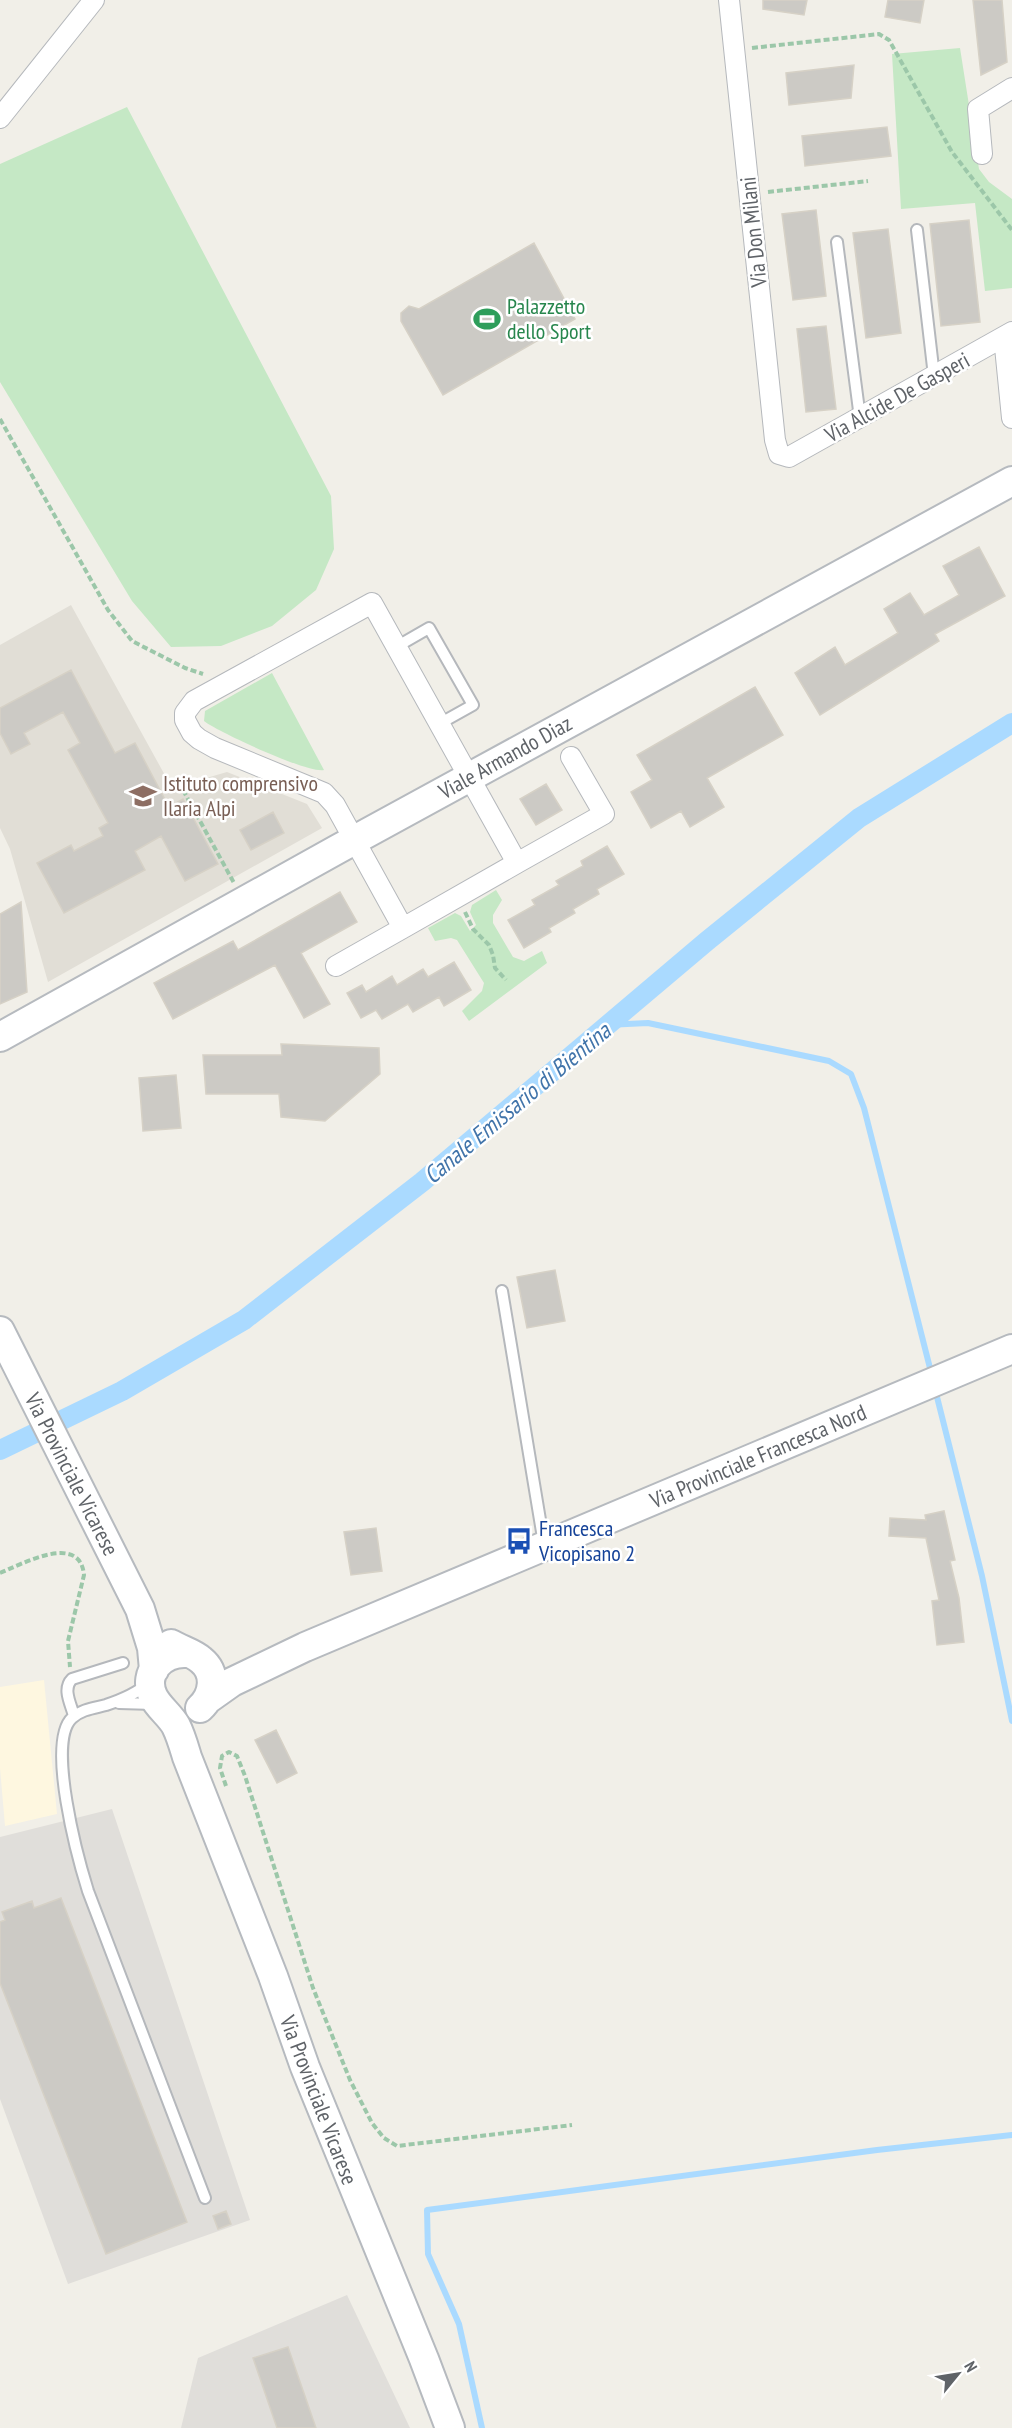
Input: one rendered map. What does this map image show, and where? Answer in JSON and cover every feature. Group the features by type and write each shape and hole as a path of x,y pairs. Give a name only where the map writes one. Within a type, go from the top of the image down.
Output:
{"main road":[{"name":"Viale Armando Diaz","path":"0,1037 354,840 1012,481"},
{"name":"Via Provinciale Vicarese","path":"2,1335 140,1609 152,1647 151,1690 181,1735 273,1976 305,2067 450,2428"},
{"name":"Via Provinciale Francesca Nord","path":"305,1647 1012,1349"},
{"name":"Via Provinciale Vicarese","path":"140,1609 162,1636 195,1658 212,1680 191,1741 194,1770"},
{"path":"152,1674 162,1659 170,1655 252,1660 305,1647"},
{"path":"161,1707 178,1714 186,1714 232,1682 305,1647"}],"street":[{"path":"0,118 94,0"},
{"name":"Via Don Milani","path":"729,0 775,440 779,454 789,456"},
{"path":"982,154 978,109 1012,88"},
{"name":"Via Alcide De Gasperi","path":"789,456 1008,334 1012,417"},
{"path":"403,928 335,805 324,793 215,748 192,733 185,720 188,707 194,701 372,603 517,863"},
{"path":"336,966 604,814 571,757"}],"lane":[{"path":"917,230 934,376"},
{"path":"837,242 860,418"},
{"path":"396,647 429,628 473,705 439,724"},
{"path":"502,1291 544,1548"},
{"path":"74,1716 67,1686 72,1679 123,1663"},
{"path":"152,1674 136,1692 74,1716 64,1729 61,1745 66,1791 79,1863 205,2198"},
{"path":"106,1705 141,1702 161,1707"}],"path":[{"path":"734,51 879,34 889,40 952,152 974,184 1012,230"},
{"path":"749,194 868,181"},
{"path":"0,419 108,610 132,640 185,668 227,682"},
{"path":"183,790 234,884"},
{"path":"459,896 473,929 489,945 495,968 506,980"},
{"path":"0,1573 55,1552 68,1554 81,1564 84,1575 68,1641 72,1679"},
{"path":"226,1788 220,1768 222,1756 229,1752 237,1756 245,1776 321,2008 350,2080 372,2123 384,2138 397,2146 572,2125"}],"shaded area":[{"name":"Istituto comprensivo Ilaria Alpi","path":"71,605 172,788 227,772 307,804 322,828 48,982 10,849 0,828 0,645"},
{"path":"44,1680 57,1814 5,1826 0,1768 0,1687"},
{"path":"112,1809 250,2220 68,2284 0,2099 0,1837"},
{"path":"347,2295 410,2428 181,2428 198,2358"}],"green space":[{"path":"960,48 979,169 989,182 1012,199 1012,288 985,291 975,203 901,209 892,54"},
{"path":"127,107 331,496 334,549 316,590 272,626 221,646 171,647 132,601 0,382 0,164"},
{"path":"272,673 324,770 301,766 283,759 204,721 205,711"},
{"path":"496,890 502,900 493,915 493,923 513,957 524,961 542,951 547,963 469,1021 462,1011 482,991 484,983 457,940 451,938 435,941 428,928 455,913 461,916 470,931 476,925 470,912 472,905"}],"building":[{"path":"763,0 807,0 804,15 763,9"},
{"path":"888,0 924,0 920,23 885,17"},
{"path":"973,0 1002,0 1007,62 981,75"},
{"path":"854,65 851,98 789,105 786,73"},
{"path":"887,127 891,156 805,166 802,136"},
{"path":"816,210 826,296 793,300 782,214"},
{"path":"969,220 980,322 941,326 930,224"},
{"path":"888,229 901,333 866,338 853,233"},
{"name":"Palazzetto dello Sport","path":"534,243 575,319 443,395 401,321 401,313 409,306 419,309"},
{"path":"826,326 836,409 806,412 797,329"},
{"path":"979,547 1005,596 935,634 939,641 820,715 795,673 835,647 845,665 898,633 884,609 910,593 924,615 959,595 943,566"},
{"name":"Istituto comprensivo Ilaria Alpi","path":"71,670 115,753 135,743 169,807 183,799 218,864 185,881 161,836 135,851 145,870 64,913 37,863 71,845 74,851 103,836 99,828 108,823 68,750 80,743 63,712 24,733 30,744 11,754 0,733 0,708"},
{"path":"755,687 783,735 707,778 724,807 690,827 681,811 651,828 631,792 652,780 637,755"},
{"path":"546,784 562,810 536,825 520,799"},
{"path":"273,812 284,833 251,850 240,830"},
{"path":"607,846 624,874 597,889 599,894 573,909 575,913 549,928 551,932 524,948 508,920 535,905 532,900 559,885 556,881 583,866 581,861"},
{"path":"340,892 357,922 301,953 330,1004 304,1018 275,965 173,1019 154,983 233,941 238,950"},
{"path":"21,902 27,992 0,1004 0,914"},
{"path":"454,962 471,990 444,1006 439,997 413,1012 408,1004 382,1019 376,1010 361,1018 347,993 362,985 366,992 392,976 397,985 423,969 428,977"},
{"path":"281,1044 379,1048 380,1074 325,1121 281,1117 279,1094 206,1094 203,1055 282,1055"},
{"path":"176,1075 181,1128 143,1131 139,1078"},
{"path":"555,1270 565,1321 527,1328 517,1277"},
{"path":"944,1511 955,1560 950,1561 959,1598 964,1642 937,1645 932,1601 939,1600 926,1538 889,1536 890,1518 926,1520 925,1515"},
{"path":"376,1528 382,1571 351,1575 344,1532"},
{"path":"276,1730 297,1773 277,1783 255,1740"},
{"path":"61,1898 187,2222 106,2254 0,1983 0,1922 5,1920 2,1912 32,1901 34,1908"},
{"path":"226,2211 231,2224 218,2229 213,2216"},
{"path":"288,2347 316,2428 277,2428 253,2358"}],"waterway":[{"name":"Canale Emissario di Bientina","path":"0,1450 122,1391 244,1320 422,1182 707,941 859,818 1012,723"},
{"path":"606,1025 648,1023 829,1061 851,1074 864,1108 932,1376"},
{"path":"935,1389 982,1576 1012,1721"},
{"path":"482,2428 459,2324 428,2254 427,2210 877,2150 1012,2135"}],"place":[{"name":"Palazzetto dello Sport","path":"487,319"},
{"name":"Istituto comprensivo Ilaria Alpi","path":"143,796"},
{"name":"Francesca Vicopisano 2","path":"519,1541"}]}
